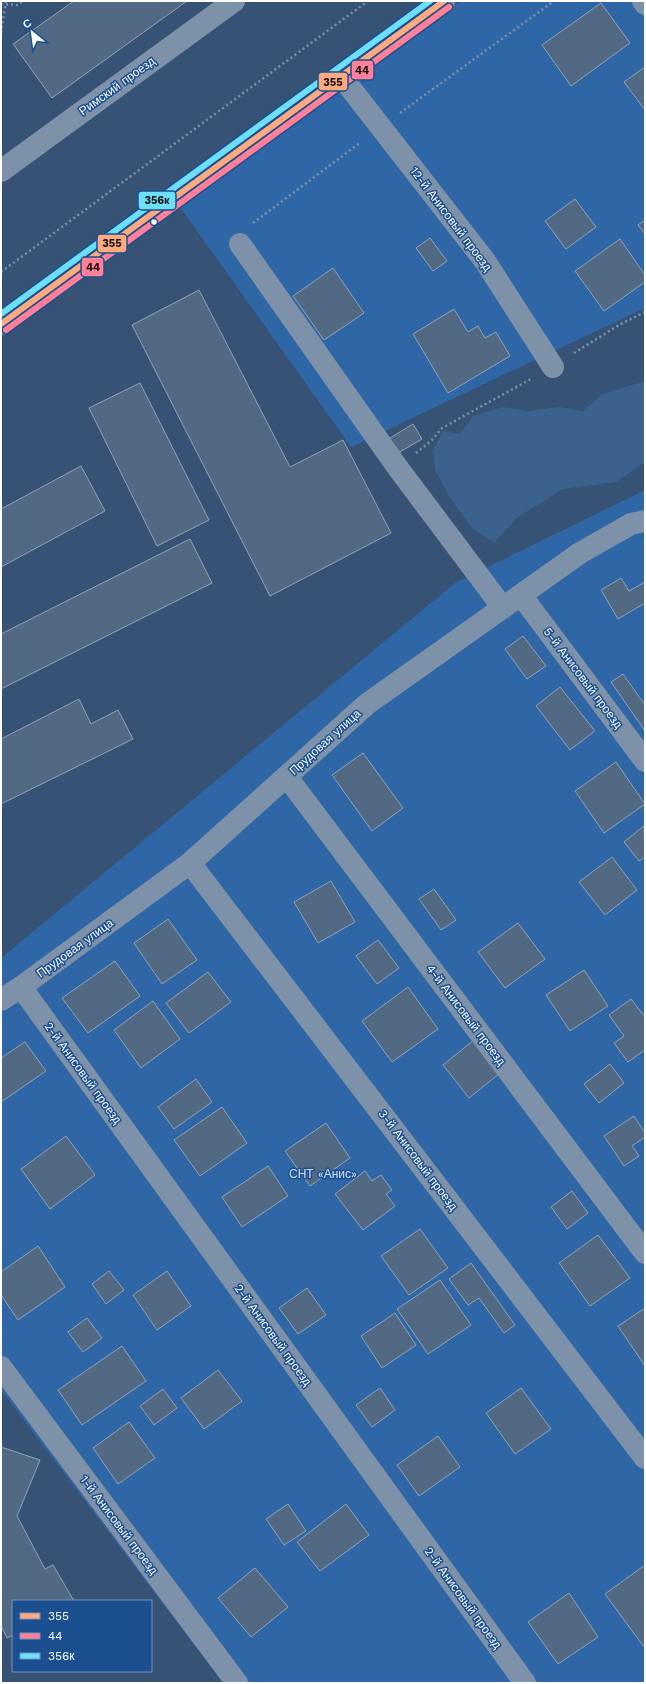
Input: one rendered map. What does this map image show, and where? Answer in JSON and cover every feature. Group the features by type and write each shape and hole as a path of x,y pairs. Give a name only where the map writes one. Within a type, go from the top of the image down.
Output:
{"street":[{"name":"Римский проезд","path":"1,171 234,1"},
{"path":"1,324 444,1"},
{"name":"12-й Анисовый проезд","path":"341,76 485,261 553,367"},
{"path":"240,244 398,468 503,608"},
{"name":"Прудовая улица","path":"1,1000 11,990 190,862 367,704 580,553 631,524 645,521"},
{"name":"5-й Анисовый проезд","path":"521,595 645,761"},
{"name":"4-й Анисовый проезд","path":"287,777 645,1253"},
{"name":"3-й Анисовый проезд","path":"190,862 645,1458"},
{"name":"2-й Анисовый проезд","path":"11,990 525,1683"},
{"name":"1-й Анисовый проезд","path":"1,1368 237,1683"}],"path":[{"path":"1,4 6,3 18,5 23,1"},
{"path":"1,272 368,1"},
{"path":"1,34 6,3"},
{"path":"398,468 432,440 442,428 553,367 619,325 645,312"}],"green space":[{"path":"460,1 645,1 645,308 351,447 177,203"},
{"name":"СНТ «Анис»","path":"645,490 645,1683 223,1683 1,1390 1,958 455,583"}],"shaded area":[{"path":"645,381 645,462 616,482 563,489 518,517 494,543 471,527 450,498 435,470 433,451 443,431 460,434 473,416 503,407 529,411 559,407 583,411 602,394"}],"building":[{"path":"74,1 187,1 52,98 13,44"},
{"path":"601,3 630,43 571,86 542,45"},
{"path":"645,67 645,110 624,82"},
{"path":"575,199 596,227 566,249 545,221"},
{"path":"645,220 645,234 638,225"},
{"path":"430,238 447,261 433,271 416,248"},
{"path":"620,239 645,275 645,282 604,311 575,271"},
{"path":"333,268 364,313 324,340 293,296"},
{"path":"199,290 290,467 343,440 391,533 270,596 132,325"},
{"path":"454,309 468,332 478,326 485,338 496,332 510,356 448,393 413,334"},
{"path":"140,383 209,520 157,546 89,408"},
{"path":"413,424 422,439 393,456 385,441"},
{"path":"81,466 105,511 1,567 1,509"},
{"path":"190,539 212,583 1,689 1,634"},
{"path":"621,578 629,591 645,582 645,603 618,619 601,590"},
{"path":"523,636 546,666 527,679 505,649"},
{"path":"623,674 645,705 645,731 611,682"},
{"path":"560,687 595,731 570,750 536,706"},
{"path":"79,699 91,724 118,710 133,739 1,804 1,739"},
{"path":"363,753 403,808 372,831 332,775"},
{"path":"616,762 645,804 604,833 575,791"},
{"path":"644,826 645,857 639,861 624,842"},
{"path":"612,857 637,890 605,915 579,882"},
{"path":"331,881 355,922 318,943 294,902"},
{"path":"434,889 456,920 441,930 419,899"},
{"path":"168,919 197,960 162,984 134,943"},
{"path":"518,923 545,959 505,988 478,952"},
{"path":"378,940 399,968 377,984 356,956"},
{"path":"115,961 140,996 88,1033 62,998"},
{"path":"584,970 608,1006 570,1031 546,995"},
{"path":"208,972 231,1002 189,1033 166,1003"},
{"path":"408,987 438,1029 392,1062 362,1021"},
{"path":"631,999 645,1017 645,1050 628,1062 614,1043 624,1036 609,1015"},
{"path":"153,1001 180,1039 141,1068 114,1030"},
{"path":"474,1040 500,1073 469,1098 443,1065"},
{"path":"25,1042 46,1071 1,1102 1,1058"},
{"path":"610,1064 624,1083 599,1103 584,1084"},
{"path":"196,1079 212,1102 174,1129 158,1107"},
{"path":"222,1107 247,1143 200,1176 174,1140"},
{"path":"634,1116 645,1133 645,1137 632,1146 639,1156 624,1166 604,1136"},
{"path":"326,1123 350,1158 310,1186 285,1151"},
{"path":"66,1136 95,1175 50,1209 21,1169"},
{"path":"268,1166 288,1196 242,1227 222,1197"},
{"path":"365,1171 372,1181 381,1175 392,1190 386,1194 395,1206 363,1230 335,1194"},
{"path":"572,1191 588,1213 567,1229 551,1207"},
{"path":"420,1229 448,1268 409,1295 381,1256"},
{"path":"598,1235 630,1278 590,1306 559,1263"},
{"path":"38,1246 65,1287 18,1320 1,1295 1,1272"},
{"path":"471,1263 515,1325 504,1333 479,1298 468,1305 449,1279"},
{"path":"109,1271 124,1290 106,1304 92,1284"},
{"path":"167,1271 191,1306 157,1330 133,1295"},
{"path":"440,1280 471,1325 428,1354 397,1309"},
{"path":"307,1288 326,1315 298,1334 279,1308"},
{"path":"645,1308 645,1366 618,1326"},
{"path":"395,1313 416,1345 382,1368 361,1336"},
{"path":"87,1318 102,1338 83,1352 68,1332"},
{"path":"122,1346 146,1381 82,1425 58,1390"},
{"path":"218,1370 242,1401 204,1429 181,1398"},
{"path":"380,1388 395,1410 372,1427 356,1405"},
{"path":"521,1388 551,1429 515,1454 486,1413"},
{"path":"163,1389 177,1408 154,1425 140,1406"},
{"path":"129,1422 155,1458 118,1484 93,1448"},
{"path":"438,1436 460,1467 419,1496 397,1465"},
{"path":"1,1447 40,1460 17,1516 45,1569 53,1565 73,1600 12,1600 12,1636 7,1638 1,1626"},
{"path":"288,1504 306,1531 284,1545 266,1519"},
{"path":"346,1504 369,1535 320,1571 297,1542"},
{"path":"645,1565 645,1646 644,1647 605,1594"},
{"path":"255,1568 288,1607 251,1637 218,1598"},
{"path":"569,1593 598,1637 558,1664 528,1622"}],"transit line":[{"name":"356к","path":"1,314 430,1"},
{"name":"355","path":"1,324 444,1"},
{"name":"44","path":"6,330 449,7"}]}
